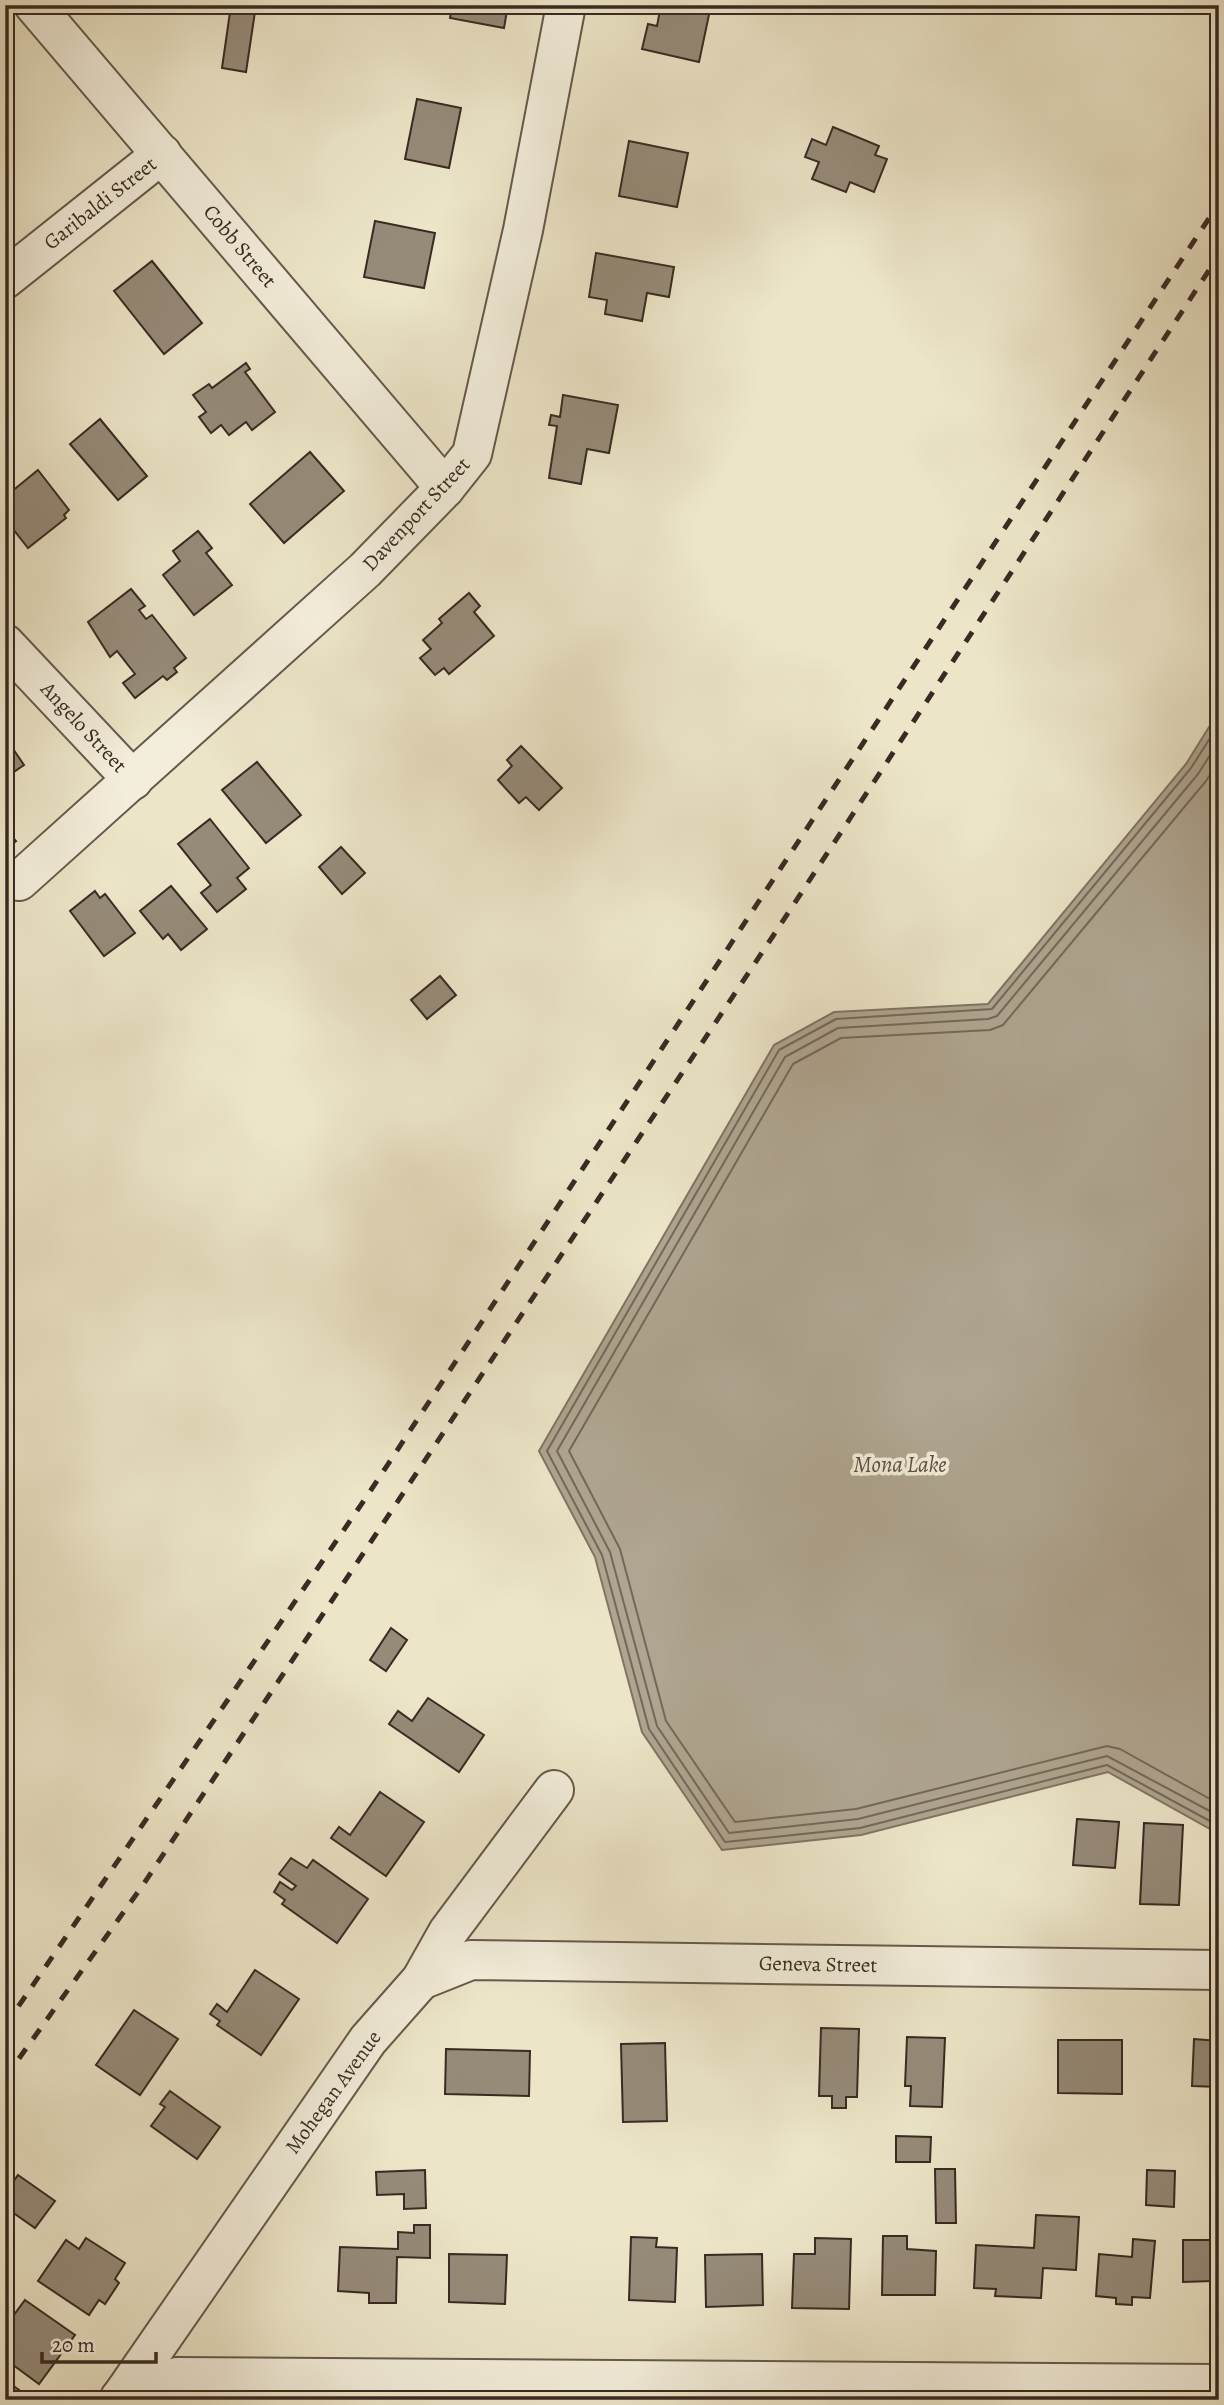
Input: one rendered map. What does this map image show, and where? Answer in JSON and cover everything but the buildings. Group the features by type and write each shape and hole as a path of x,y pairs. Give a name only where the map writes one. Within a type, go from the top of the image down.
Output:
{"street":[{"name":"Cobb Street","path":"34,5 445,488"},
{"name":"Davenport Street","path":"19,881 365,570 445,488 472,454 523,230 566,5"},
{"name":"Garibaldi Street","path":"5,279 162,154"},
{"name":"Angelo Street","path":"5,644 133,780"},
{"name":"Mohegan Avenue","path":"119,2399 368,2039 421,1980 448,1932 554,1790"},
{"name":"Geneva Street","path":"421,1980 471,1960 1219,1970"},
{"path":"119,2399 177,2377 816,2391 1219,2384"}],"water":[{"name":"Mona Lake","path":"1219,711 1219,1834 1108,1772 861,1835 722,1850 642,1732 595,1557 539,1451 774,1045 834,1012 988,1004 1186,764"}],"railway":[{"path":"5,2026 367,1496 1219,203"},
{"path":"5,2078 143,1885 773,936 1219,255"}]}
